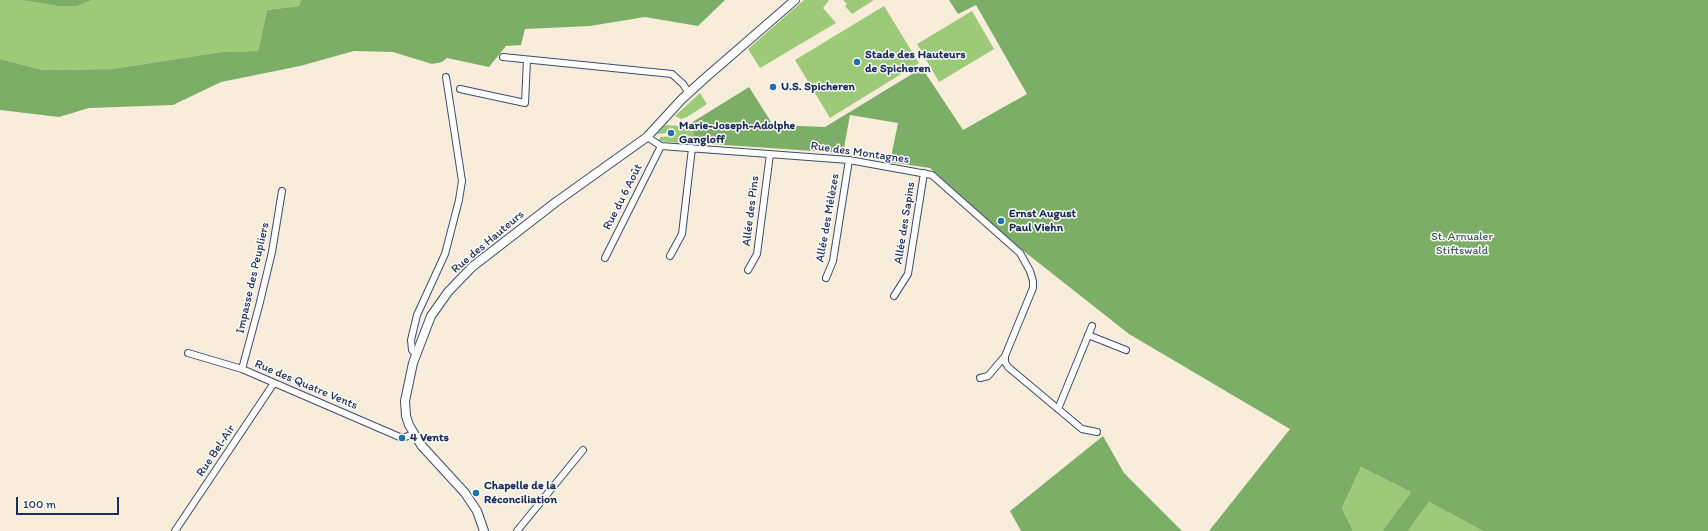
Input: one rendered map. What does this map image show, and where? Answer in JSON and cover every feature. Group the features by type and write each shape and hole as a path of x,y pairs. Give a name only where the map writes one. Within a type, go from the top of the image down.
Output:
{"street":[{"name":"Rue des Hauteurs","path":"484,531 477,511 465,493 422,445 414,434 406,416 405,401 416,355 431,316 448,292 472,267 556,202 647,137 689,92 795,0"},
{"path":"503,57 672,74 689,92"},
{"path":"460,89 525,103 527,60"},
{"path":"416,355 412,350 411,340 418,315 445,254 459,200 462,181 446,77"},
{"name":"Rue des Montagnes","path":"647,137 661,146 849,160 932,175 1020,252 1030,270 1033,281 1033,288 1005,356 988,376 980,378"},
{"name":"Rue du 6 Août","path":"605,258 661,146"},
{"path":"670,256 682,234 692,148"},
{"name":"Allée des Pins","path":"748,270 757,254 770,154"},
{"name":"Allée des Mélèzes","path":"826,278 833,261 849,160"},
{"name":"Allée des Sapins","path":"894,296 908,274 924,173"},
{"name":"Impasse des Peupliers","path":"242,370 270,260 282,191"},
{"path":"1058,409 1092,326"},
{"path":"1088,335 1126,350"},
{"name":"Rue des Quatre Vents","path":"188,352 242,370 402,438 414,434"},
{"path":"1005,356 1005,362 1008,367 1082,429 1097,432"},
{"name":"Rue Bel-Air","path":"176,531 274,383"},
{"path":"517,531 583,450"}],"green space":[{"path":"0,0 20,0 58,6 77,6 92,0 301,0 299,6 267,10 258,51 221,52 112,69 43,70 0,59"},
{"path":"20,0 92,0 77,6 58,6"},
{"path":"301,0 725,0 698,26 645,17 590,26 525,29 521,45 506,46 489,67 447,58 442,62 432,64 393,52 354,51 300,66 221,82 173,105 89,108 59,117 0,110 0,59 43,70 112,69 221,52 258,51 267,10 299,6"},
{"path":"804,0 829,0 823,8 836,23 760,68 748,49"},
{"path":"843,0 874,0 852,14 845,6 847,4"},
{"name":"St. Arnualer Stiftswald","path":"949,0 1708,0 1708,531 1483,531 1429,502 1408,531 1382,531 1411,492 1361,467 1342,508 1353,531 1209,531 1290,429 1129,334 1016,245 930,168 890,162 898,123 850,115 843,153 696,143 691,123 749,87 773,125 825,127 922,68 963,130 1027,94 976,5 958,14"},
{"name":"Stade des Hauteurs de Spicheren","path":"884,6 919,63 830,118 795,60"},
{"path":"972,11 994,49 939,82 917,44"},
{"path":"700,93 707,104 687,117 681,119 675,116"},
{"path":"691,123 695,139 681,143 658,141 660,137 675,136 673,129 667,131 668,133 657,134 665,125 680,126"},
{"path":"1103,436 1124,473 1182,531 1021,531 1010,511"},
{"path":"1361,467 1411,492 1382,531 1353,531 1342,508"},
{"path":"1429,502 1483,531 1408,531"}],"place":[{"name":"Stade des Hauteurs de Spicheren","path":"857,62"},
{"name":"U.S. Spicheren","path":"773,87"},
{"name":"Marie-Joseph-Adolphe Gangloff","path":"671,133"},
{"name":"Ernst August Paul Viehn","path":"1001,221"},
{"name":"4 Vents","path":"402,438"},
{"name":"Chapelle de la Réconciliation","path":"476,493"}]}
